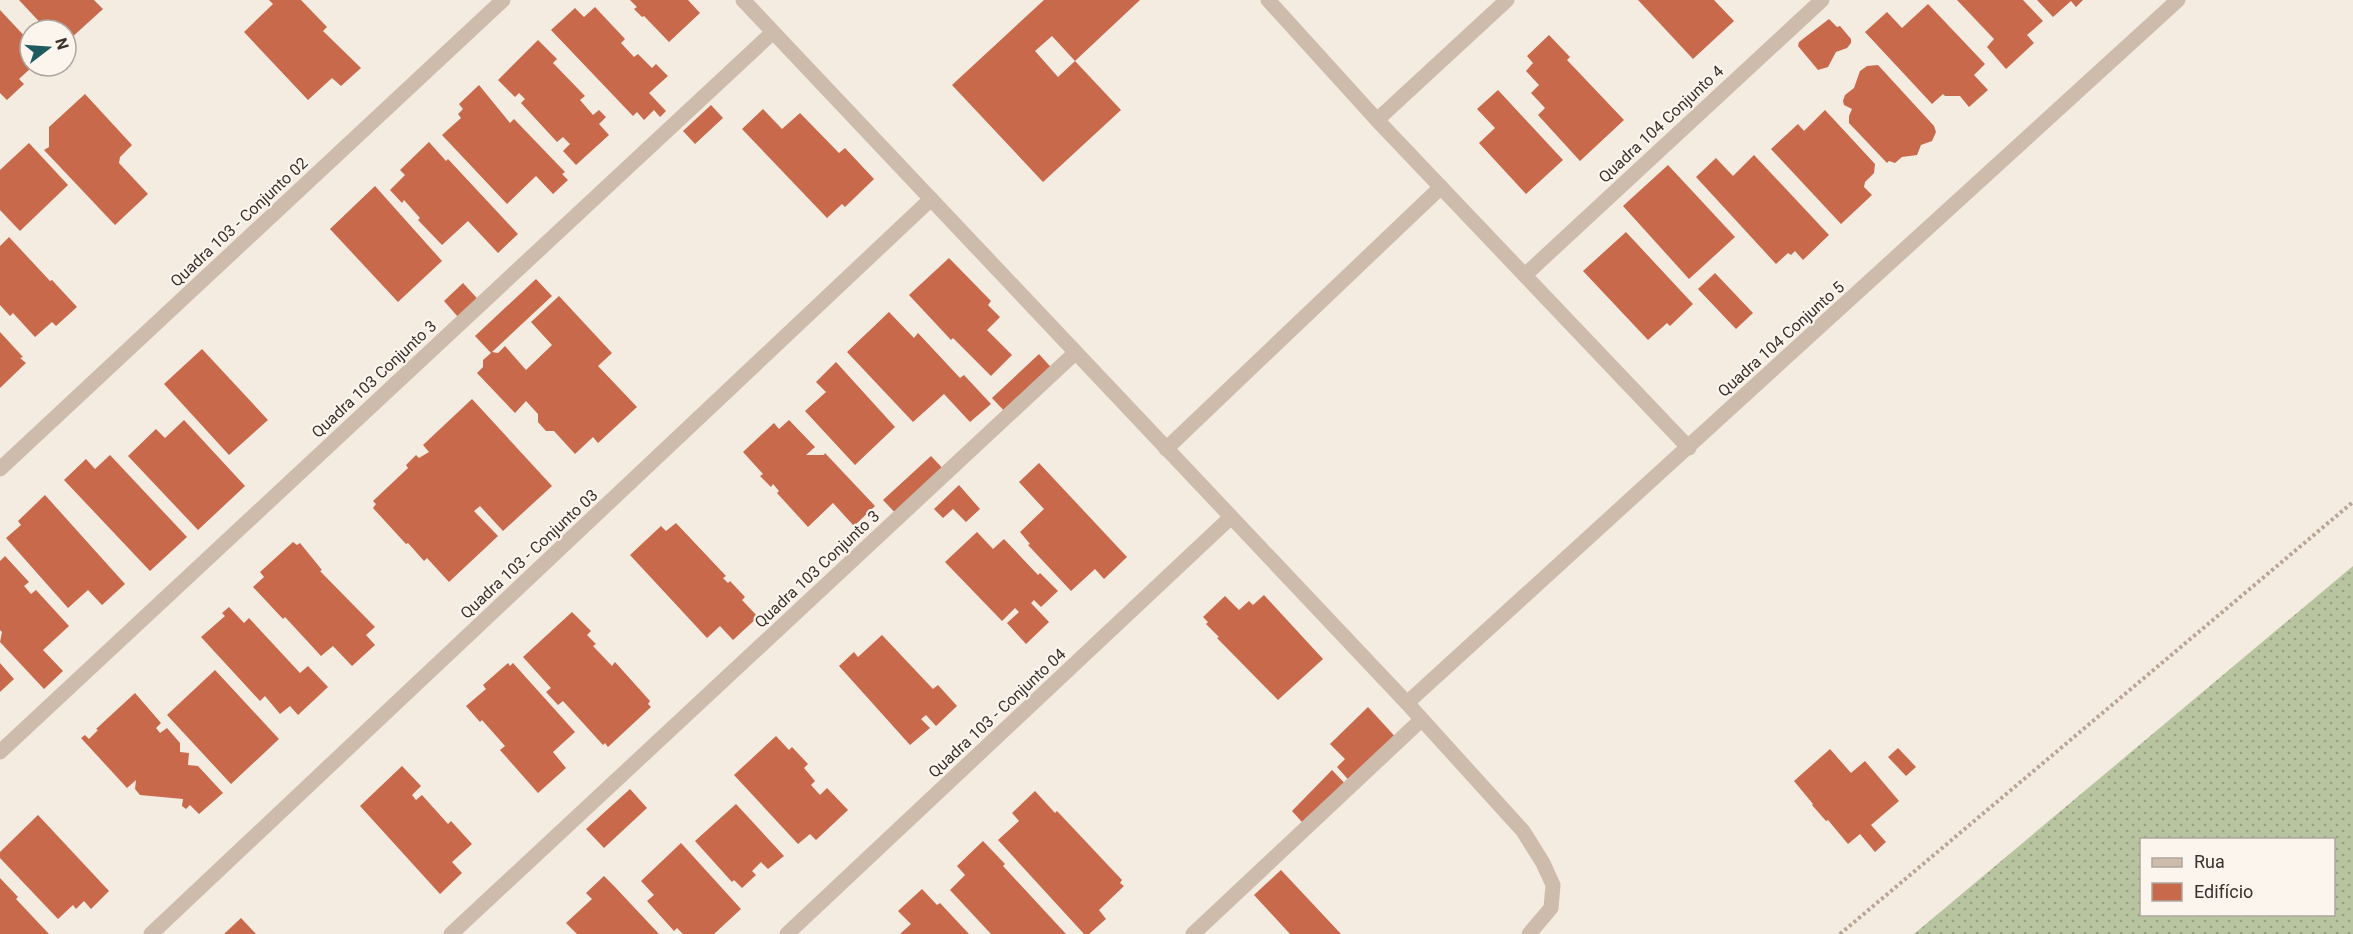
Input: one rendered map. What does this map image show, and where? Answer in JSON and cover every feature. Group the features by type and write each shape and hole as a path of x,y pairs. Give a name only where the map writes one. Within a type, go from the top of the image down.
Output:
{"street":[{"name":"Quadra 103 - Conjunto 02","path":"0,469 503,0"},
{"path":"743,0 1407,703 1523,831 1543,863 1553,885 1551,908 1529,934"},
{"path":"1268,0 1377,120 1689,448"},
{"path":"1377,120 1507,0"},
{"name":"Quadra 104 Conjunto 4","path":"1525,275 1822,0"},
{"name":"Quadra 104 Conjunto 5","path":"1407,703 2178,0"},
{"name":"Quadra 103 Conjunto 3","path":"0,752 773,32"},
{"path":"1166,449 1441,187"},
{"name":"Quadra 103 - Conjunto 03","path":"151,934 931,200"},
{"name":"Quadra 103 Conjunto 3","path":"451,934 1075,353"},
{"name":"Quadra 103 - Conjunto 04","path":"787,934 1230,518"},
{"path":"1193,934 1421,720"}],"path":[{"path":"1840,934 2353,502"}],"green space":[{"path":"2353,566 2353,934 1914,934"}],"building":[{"path":"19,0 94,0 103,9 78,32 78,18 36,18"},
{"path":"269,0 301,0 327,27 323,31 361,68 341,86 332,78 308,100 244,32 273,4"},
{"path":"630,0 688,0 700,13 669,42 634,9 637,7"},
{"path":"1044,0 1140,0 1075,61 1121,110 1043,182 952,85","holes":["1052,36 1075,61 1058,77 1035,51"]},
{"path":"1638,0 1714,0 1734,21 1693,59"},
{"path":"1957,0 2023,0 2043,21 2027,35 2034,43 2006,69 1987,47 1994,39"},
{"path":"2037,0 2083,0 2076,7 2071,1 2053,17"},
{"path":"1928,4 1985,64 1974,75 1988,90 1969,107 1960,96 1943,94 1932,104 1865,32 1887,12 1902,28"},
{"path":"595,7 625,39 621,43 634,57 638,54 652,68 656,64 668,76 649,93 666,111 660,117 654,110 644,120 637,112 633,116 551,30 575,8 584,17"},
{"path":"0,10 18,29 18,78 24,84 7,100 0,93"},
{"path":"1829,19 1837,27 1840,26 1851,39 1851,43 1847,48 1836,52 1828,67 1818,70 1798,46 1799,42"},
{"path":"1549,35 1570,57 1567,60 1624,120 1580,161 1538,115 1545,108 1531,93 1539,85 1526,71 1533,63 1527,56"},
{"path":"538,40 557,59 553,63 585,96 580,100 593,115 599,110 606,117 599,124 609,135 576,165 563,151 570,144 563,137 557,142 521,103 525,99 519,93 515,97 498,80"},
{"path":"1878,65 1934,126 1936,132 1932,141 1921,145 1917,155 1902,157 1895,163 1889,161 1887,163 1849,123 1852,109 1844,105 1843,101 1845,95 1854,88 1860,71 1867,66"},
{"path":"479,85 510,123 514,119 565,172 562,174 568,180 553,194 536,176 507,204 442,135 461,118 458,114 463,109 459,104"},
{"path":"1498,90 1563,160 1526,194 1479,143 1495,128 1477,109"},
{"path":"85,94 132,145 120,157 119,163 148,194 115,225 44,150 49,147 49,127"},
{"path":"711,105 723,118 695,144 683,131"},
{"path":"763,109 782,129 800,113 839,153 845,148 874,179 845,207 842,204 827,218 742,129"},
{"path":"1825,110 1875,164 1874,173 1865,182 1864,187 1872,195 1841,224 1771,149 1798,124 1804,131"},
{"path":"429,142 446,161 448,159 518,234 498,253 468,221 442,245 418,220 420,218 404,200 402,203 390,190 405,175 400,170"},
{"path":"29,143 68,185 20,231 0,210 0,170"},
{"path":"1754,155 1829,235 1803,260 1795,251 1791,255 1788,253 1776,264 1696,177 1716,158 1733,176"},
{"path":"1668,165 1735,237 1689,279 1623,206"},
{"path":"375,186 442,261 398,302 330,229"},
{"path":"1626,232 1693,304 1670,326 1667,323 1648,340 1583,271"},
{"path":"9,237 77,307 56,326 52,322 35,337 13,313 10,316 0,305 0,246"},
{"path":"949,258 991,301 988,305 1000,317 987,330 1012,355 991,376 953,338 951,340 909,295"},
{"path":"1715,273 1753,313 1736,329 1698,289"},
{"path":"536,279 552,296 492,352 498,353 505,346 526,370 552,345 531,322 559,296 612,353 598,366 637,407 598,443 593,437 575,454 554,431 546,431 538,422 538,414 526,401 515,413 477,373 483,367 483,360 491,353 475,336"},
{"path":"463,283 486,308 466,326 444,301"},
{"path":"889,312 914,338 918,333 960,378 964,375 991,404 970,422 944,394 913,422 847,352"},
{"path":"0,332 26,363 0,388"},
{"path":"202,349 268,420 229,455 164,384"},
{"path":"1039,354 1057,374 1010,417 992,398"},
{"path":"836,362 895,427 855,465 805,411 826,392 816,382"},
{"path":"472,399 552,486 503,531 480,506 474,511 498,536 449,582 427,558 424,561 408,543 406,544 373,508 376,504 373,501 408,468 406,465 416,455 419,458 429,452 423,445"},
{"path":"184,420 245,486 198,530 128,456 156,429 165,438"},
{"path":"789,420 815,447 806,455 824,455 825,453 875,506 854,526 833,503 808,527 777,493 779,491 773,484 771,487 760,476 763,474 743,452 774,423 779,429"},
{"path":"110,455 187,537 150,571 64,480 86,459 95,469"},
{"path":"931,456 950,476 902,520 883,500"},
{"path":"1039,463 1127,557 1104,579 1095,569 1071,591 1028,545 1030,544 1020,532 1044,509 1019,482"},
{"path":"959,485 980,509 966,522 953,509 943,518 934,509"},
{"path":"45,495 125,584 102,605 88,590 68,608 6,538 21,525 18,521"},
{"path":"676,523 726,576 723,578 728,583 730,581 745,597 742,600 758,617 733,640 720,626 707,638 630,555 661,526 666,531"},
{"path":"977,532 993,549 1004,539 1038,575 1040,573 1058,591 1041,607 1034,600 1031,603 1049,622 1026,644 1007,623 1019,612 1015,608 1002,621 945,562"},
{"path":"293,542 297,545 300,543 322,570 320,571 375,627 366,635 375,645 352,666 333,646 321,656 253,587 264,577 260,572"},
{"path":"5,556 29,582 24,586 31,594 36,590 69,626 43,650 63,671 44,689 0,642 2,632 0,630 0,561"},
{"path":"1264,595 1323,659 1278,700 1217,638 1219,637 1206,624 1208,622 1203,617 1225,596 1239,610 1249,601 1253,605"},
{"path":"229,607 244,623 249,618 300,673 308,666 328,687 298,715 290,706 280,714 265,696 260,701 201,637 225,616 222,613"},
{"path":"572,612 591,631 587,635 596,644 593,646 612,666 615,662 650,701 648,704 651,707 608,747 605,743 603,745 563,701 558,705 546,692 551,688 523,657"},
{"path":"882,635 933,689 938,685 957,706 936,726 926,715 921,719 930,728 910,745 839,666 854,652 858,657"},
{"path":"0,663 14,679 0,692"},
{"path":"508,663 510,666 513,663 575,732 553,752 566,768 538,793 500,750 505,746 466,706 486,689 483,685"},
{"path":"215,670 279,739 231,784 167,715"},
{"path":"135,693 161,723 156,728 160,733 167,728 180,743 180,752 189,753 188,765 198,766 223,793 199,814 190,805 186,809 182,806 183,799 140,795 135,789 136,780 127,788 81,738 85,735 89,739 98,730 96,729"},
{"path":"1368,707 1400,742 1354,786 1337,767 1345,759 1330,744"},
{"path":"776,736 789,750 792,747 808,764 804,768 815,781 811,785 820,795 827,788 848,810 816,840 810,834 798,844 734,775"},
{"path":"1898,748 1916,767 1906,776 1888,757"},
{"path":"1830,749 1851,773 1865,761 1899,801 1871,825 1886,842 1875,852 1860,834 1848,844 1812,805 1794,781"},
{"path":"402,766 421,786 412,795 416,800 422,795 448,824 451,821 472,844 452,862 462,873 440,894 360,806"},
{"path":"1332,770 1353,792 1311,832 1292,811"},
{"path":"630,789 647,808 604,848 586,829"},
{"path":"1035,791 1122,880 1120,883 1124,886 1099,910 1106,919 1089,934 1084,934 998,840 1019,821 1012,813"},
{"path":"736,804 784,856 768,869 761,862 752,871 756,875 742,888 734,880 732,882 695,841"},
{"path":"38,815 109,891 91,909 84,901 76,909 73,905 58,919 0,858 0,852"},
{"path":"983,841 1066,934 991,934 950,890 965,875 957,866"},
{"path":"681,843 741,909 714,934 683,934 677,928 674,931 647,901 654,895 641,881"},
{"path":"1281,870 1341,934 1290,934 1254,895"},
{"path":"604,876 659,934 577,934 566,923 592,899 586,893"},
{"path":"0,878 18,897 16,899 49,934 0,934"},
{"path":"922,889 937,905 940,903 969,934 900,934 911,924 898,911"},
{"path":"241,918 256,934 224,934"}]}
